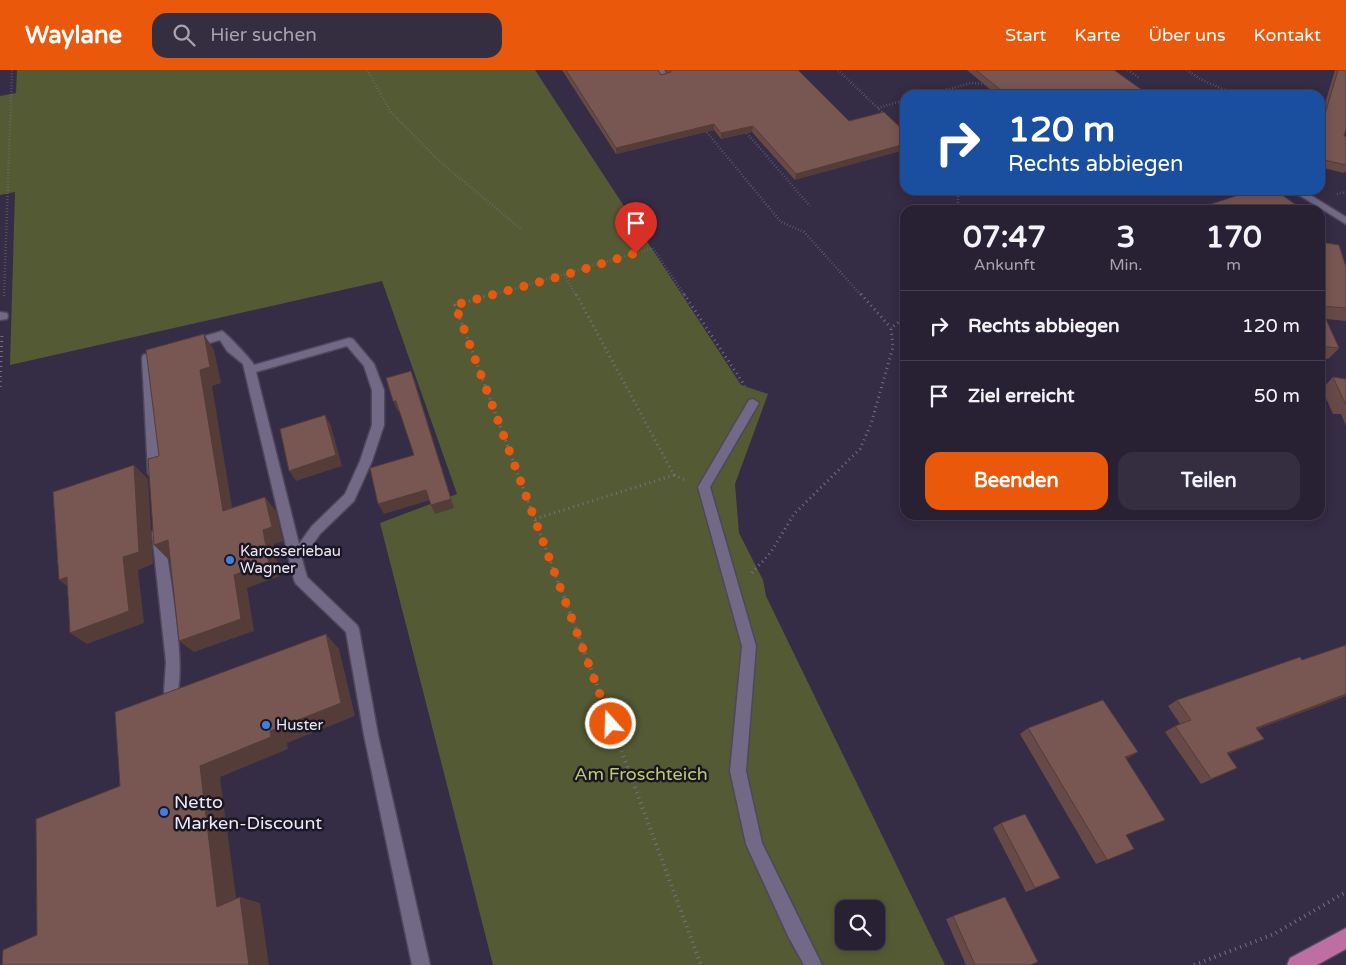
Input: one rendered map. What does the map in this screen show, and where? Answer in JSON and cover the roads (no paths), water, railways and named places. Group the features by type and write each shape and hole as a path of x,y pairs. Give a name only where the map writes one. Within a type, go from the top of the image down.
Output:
{"main road":[{"path":"1297,965 1346,938"}],"lane":[{"path":"660,70 665,77"},
{"path":"1304,195 1320,205"},
{"path":"1325,208 1346,221"},
{"path":"185,346 222,335 231,348 248,362 301,580 352,629 371,735 421,965"},
{"path":"250,370 349,342 369,364 378,390 378,425 366,461 350,497 316,530 296,558"},
{"path":"155,490 147,358 166,352"},
{"path":"753,403 704,487 749,646 738,771 754,844 794,930 813,965"},
{"path":"157,518 173,662 172,692"}],"place":[{"name":"Karosseriebau Wagner","path":"230,560"},
{"name":"Huster","path":"266,725"},
{"name":"Netto Marken-Discount","path":"164,812"}],"park label":[{"name":"Am Froschteich","path":"641,774"}]}
